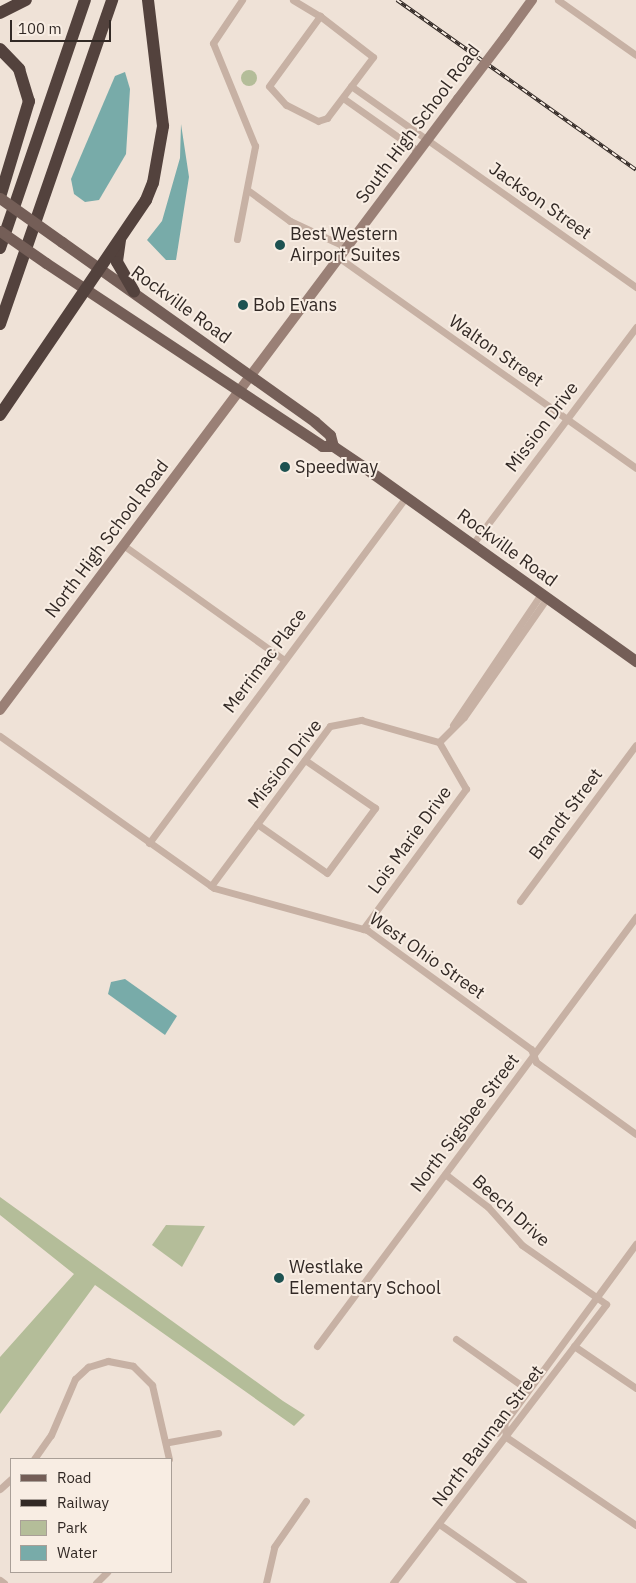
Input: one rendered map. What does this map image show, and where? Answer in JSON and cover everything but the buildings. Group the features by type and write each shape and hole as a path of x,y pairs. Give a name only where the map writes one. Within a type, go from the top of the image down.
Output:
{"highway":[{"path":"0,13 26,0"},
{"path":"0,248 85,0"},
{"path":"0,324 112,0"},
{"path":"0,416 84,288 146,200 161,145 163,106 148,0"},
{"path":"0,50 19,69 29,101 0,198"},
{"path":"122,233 117,262 134,292"}],"main road":[{"name":"Rockville Road","path":"0,198 134,292 330,435 333,446"},
{"name":"Rockville Road","path":"0,231 84,288 240,388 322,446 333,446 636,661"}],"street":[{"path":"237,239 249,191 254,142 213,41 242,0"},
{"path":"293,0 320,16 373,57 327,118 318,122 294,110 269,89 320,16"},
{"name":"South High School Road","path":"240,388 532,0"},
{"path":"558,0 636,55"},
{"name":"Jackson Street","path":"351,86 636,288"},
{"path":"343,98 418,151"},
{"path":"249,191 290,221 346,247"},
{"name":"Walton Street","path":"338,258 636,468"},
{"name":"Mission Drive","path":"472,545 636,326"},
{"name":"North High School Road","path":"0,710 240,388"},
{"name":"Merrimac Place","path":"149,843 406,497"},
{"path":"124,545 284,660"},
{"path":"439,742 452,725 464,717 544,596"},
{"name":"Mission Drive","path":"211,886 330,726 348,719 439,742"},
{"name":"West Ohio Street","path":"0,736 211,886 241,899 337,918 363,929 531,1049 534,1056 636,1134"},
{"name":"Lois Marie Drive","path":"363,929 466,789 439,742"},
{"name":"Brandt Street","path":"520,900 636,745"},
{"path":"257,824 327,873 375,808 305,760"},
{"name":"North Sigsbee Street","path":"317,1346 636,917"},
{"name":"Beech Drive","path":"445,1174 488,1207 522,1245 606,1304"},
{"name":"North Bauman Street","path":"497,1433 636,1244"},
{"name":"North Bauman Street","path":"393,1583 606,1304"},
{"path":"456,1339 528,1390"},
{"path":"574,1346 636,1388"},
{"path":"35,1458 51,1435 74,1380 104,1361 128,1364 148,1378 169,1442 169,1458"},
{"path":"504,1422 506,1437 636,1525"},
{"path":"169,1442 218,1433"},
{"path":"0,1489 10,1480"},
{"path":"266,1583 272,1550 306,1500"},
{"path":"439,1524 523,1583"},
{"path":"96,1583 105,1573"},
{"path":"0,1580 4,1583"}],"green space":[{"path":"249,70 255,72 257,78 255,84 249,86 243,84 241,78 243,72"},
{"path":"0,1197 305,1415 294,1426 95,1285 0,1414 0,1357 74,1274 0,1215"},
{"path":"166,1225 205,1226 182,1267 152,1245"}],"water":[{"path":"125,72 130,89 126,154 99,200 85,202 74,194 71,179 115,76"},
{"path":"181,124 189,177 176,260 166,260 147,240 162,221 180,158"},
{"path":"125,979 177,1016 165,1035 108,994 111,982"}],"railway":[{"path":"397,0 636,170"}],"place":[{"name":"Best Western Airport Suites","path":"280,245"},
{"name":"Bob Evans","path":"243,305"},
{"name":"Speedway","path":"285,467"},
{"name":"Westlake Elementary School","path":"279,1278"}]}
